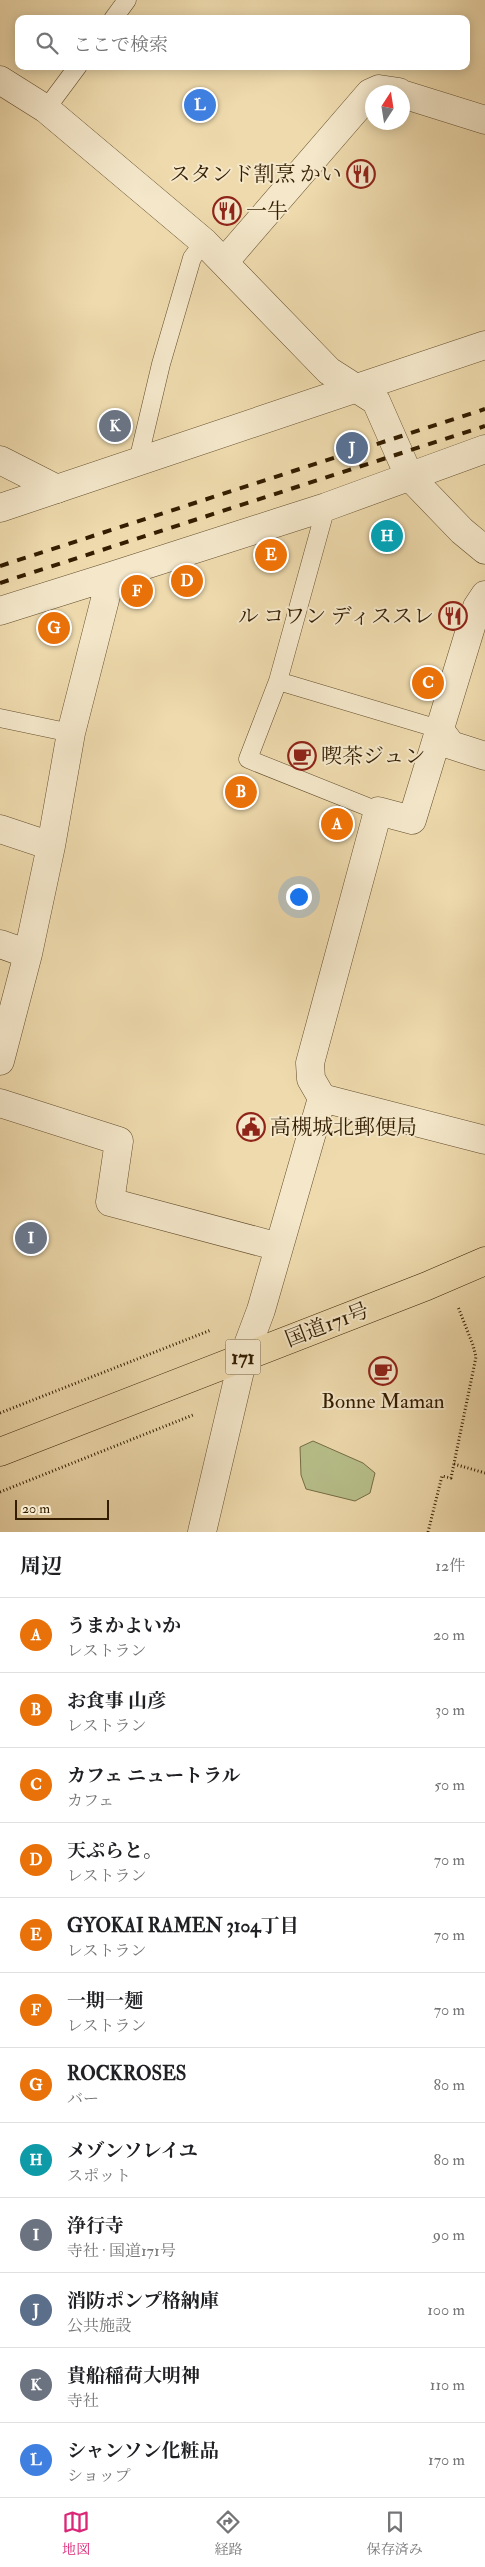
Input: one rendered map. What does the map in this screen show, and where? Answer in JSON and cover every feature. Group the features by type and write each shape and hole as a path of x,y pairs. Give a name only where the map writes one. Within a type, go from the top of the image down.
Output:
{"highway":[{"name":"国道171号","path":"0,1452 428,1286 485,1261"}],"street":[{"path":"0,80 46,109 204,242 329,371 376,402 409,476 462,531 485,550"},
{"path":"410,97 485,120"},
{"path":"225,262 365,99"},
{"path":"0,508 485,345"},
{"path":"0,611 326,507 485,449"},
{"path":"0,460 57,488"},
{"path":"0,1061 28,954 51,846 71,733 111,576"},
{"path":"485,595 477,607 412,820 378,811 312,1047 310,1063 311,1080 322,1098 485,1140"},
{"path":"439,729 451,745 485,756"},
{"path":"0,829 51,846"},
{"path":"0,944 28,954"},
{"path":"202,1532 243,1358 261,1310 322,1098"},
{"path":"0,1103 120,1141 110,1202 279,1247"}],"lane":[{"path":"116,15 127,0"},
{"path":"46,109 75,70"},
{"path":"138,461 161,364 192,258 204,242"},
{"path":"326,507 278,681 248,759 378,811"},
{"path":"278,681 439,729"},
{"path":"0,718 71,733"}],"path":[{"path":"428,1532 442,1476 451,1478 476,1357 458,1307"},
{"path":"0,1413 211,1330"},
{"path":"0,1492 193,1415"},
{"path":"454,1464 485,1473"}],"green space":[{"path":"313,1441 363,1463 375,1473 370,1493 355,1501 306,1489 301,1475 300,1447"}],"railway":[{"path":"0,566 485,409"},
{"path":"0,583 485,426"}],"place":[{"name":"シャンソン化粧品","path":"200,105"},
{"name":"スタンド割烹 かい","path":"361,174"},
{"name":"一牛","path":"227,211"},
{"name":"貴船稲荷大明神","path":"115,426"},
{"name":"消防ポンプ格納庫","path":"352,448"},
{"name":"メゾンソレイユ","path":"387,536"},
{"name":"GYOKAI RAMEN 3104丁目","path":"271,555"},
{"name":"天ぷらと。","path":"187,581"},
{"name":"一期一麺","path":"137,591"},
{"name":"ル コワン ディススレ","path":"453,616"},
{"name":"ROCKROSES","path":"54,628"},
{"name":"カフェ ニュートラル","path":"428,683"},
{"name":"喫茶ジュン","path":"302,756"},
{"name":"お食事 山彦","path":"241,792"},
{"name":"うまかよいか","path":"337,824"},
{"name":"高槻城北郵便局","path":"251,1127"},
{"name":"浄行寺","path":"31,1238"},
{"name":"Bonne Maman","path":"383,1371"}]}
